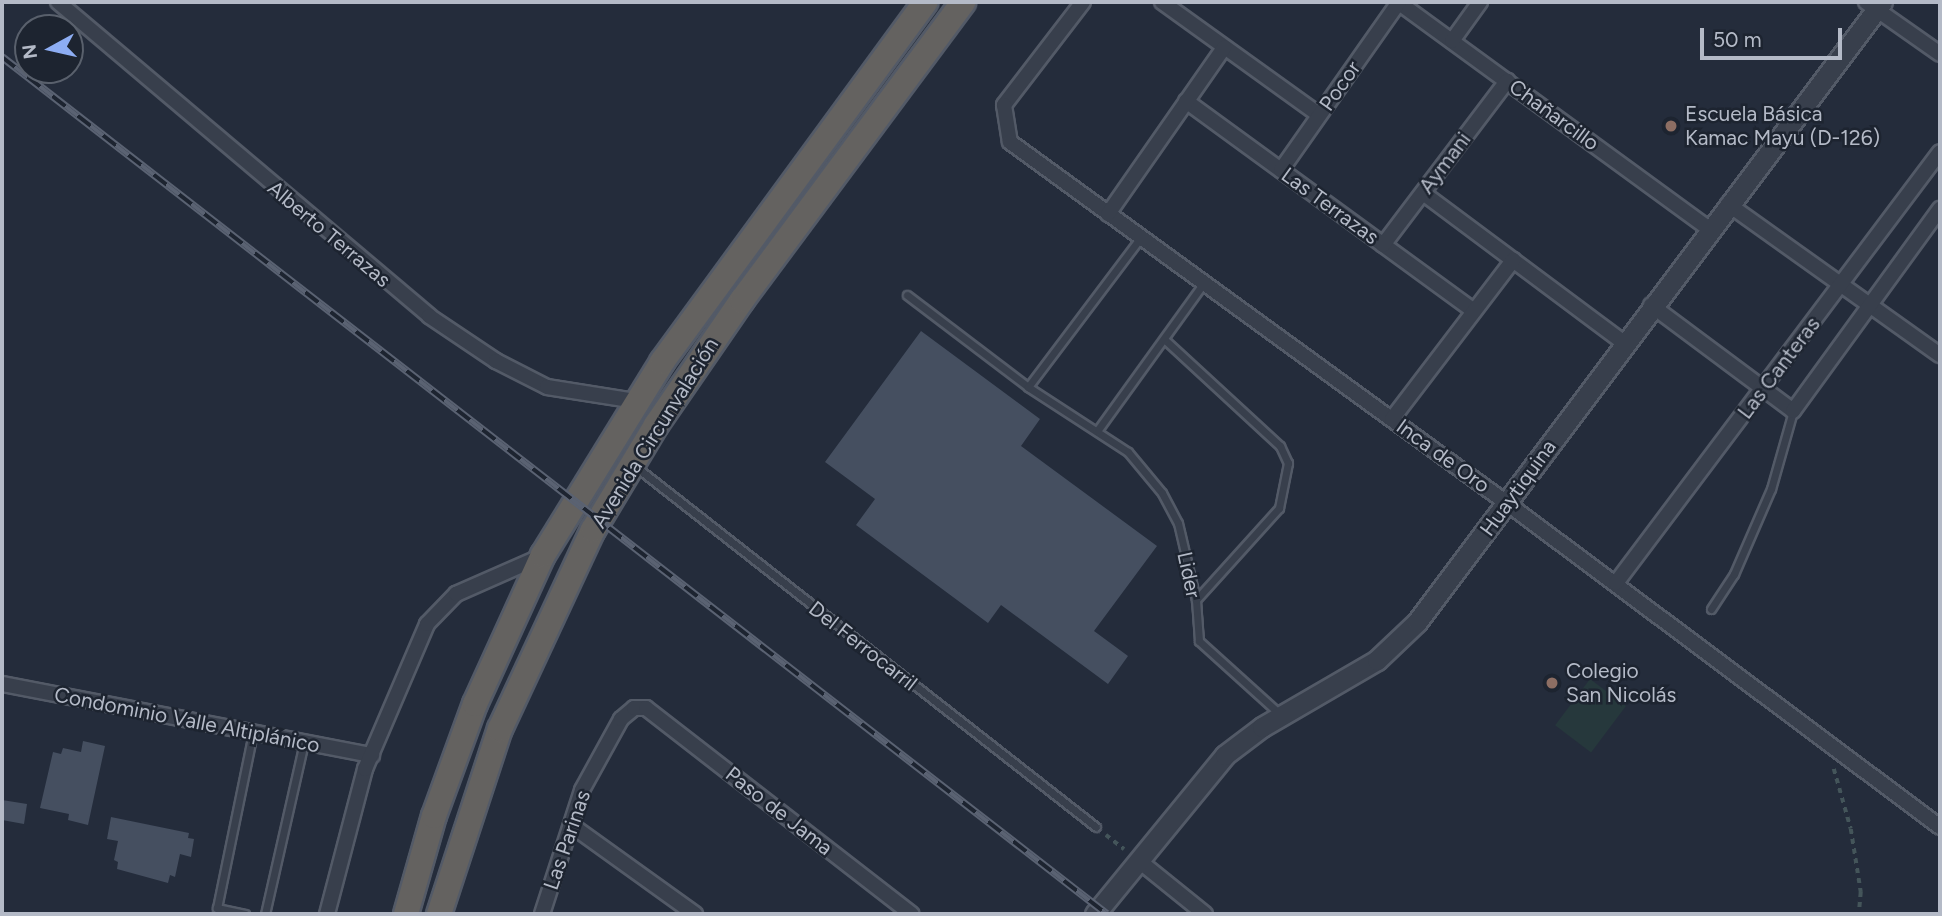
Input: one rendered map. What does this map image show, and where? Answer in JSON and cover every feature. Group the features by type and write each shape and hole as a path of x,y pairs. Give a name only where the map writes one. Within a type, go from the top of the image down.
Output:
{"highway":[{"name":"Avenida Circunvalación","path":"407,914 434,816 470,715 543,555 635,401 925,2"},
{"name":"Avenida Circunvalación","path":"439,914 466,821 514,693 583,548 632,464 742,300 963,2"}],"street":[{"name":"Alberto Terrazas","path":"58,2 429,316 496,361 547,387 635,401"},
{"name":"Inca de Oro","path":"1083,2 1004,105 1010,142 1616,583 1940,827"},
{"path":"1161,2 1319,115"},
{"name":"Chañarcillo","path":"1399,2 1709,229"},
{"name":"Pocor","path":"1280,170 1399,2"},
{"path":"1452,41 1480,2"},
{"path":"1874,4 1940,54"},
{"name":"Huaytiquina","path":"1095,914 1207,773 1243,740 1391,648 1508,504 1623,342 1874,4"},
{"path":"1108,214 1224,48"},
{"name":"Aymani","path":"1383,244 1507,81"},
{"name":"Las Terrazas","path":"1186,101 1474,311"},
{"name":"Las Canteras","path":"1616,583 1940,152"},
{"path":"1423,193 1623,342"},
{"path":"1728,204 1840,285 1871,303 1940,355"},
{"name":"Las Canteras","path":"1793,411 1940,209"},
{"path":"1392,419 1513,260"},
{"path":"1651,305 1793,411"},
{"path":"327,914 339,856 372,755 435,612 468,587 543,555"},
{"name":"Condominio Valle Altiplánico","path":"2,684 372,755"},
{"name":"Las Parinas","path":"542,914 582,790 621,719 634,708 646,708"},
{"name":"Paso de Jama","path":"646,708 912,914"},
{"path":"570,825 695,914"},
{"path":"1138,860 1205,914"}],"lane":[{"path":"1028,387 1141,237"},
{"path":"1097,431 1203,284"},
{"name":"Lider","path":"907,295 1028,387 1128,452 1162,494 1178,523 1196,600 1199,641 1282,715"},
{"path":"1164,339 1280,446 1288,463 1279,508 1196,600"},
{"path":"1711,609 1734,574 1771,489 1793,411"},
{"name":"Del Ferrocarril","path":"632,464 1096,827"},
{"path":"245,914 217,908 253,732"},
{"path":"265,914 304,742"}],"path":[{"path":"1826,742 1851,829 1861,892 1859,914"},
{"path":"1096,827 1138,860"}],"shaded area":[{"path":"1590,679 1626,706 1591,752 1555,725"}],"building":[{"path":"921,331 1040,419 1021,446 1157,546 1094,631 1128,656 1108,684 1001,605 988,623 856,525 875,499 825,462"},
{"path":"83,741 105,746 88,825 68,820 69,814 40,808 53,752 61,754 63,748 81,752"},
{"path":"2,800 27,804 24,824 2,820"},
{"path":"111,817 189,833 188,838 194,839 191,857 180,854 175,877 170,875 168,883 117,869 118,862 114,860 118,841 107,839"}],"railway":[{"path":"2,57 1107,914"}],"place":[{"name":"Escuela Básica Kamac Mayu (D-126)","path":"1671,126"},
{"name":"Colegio San Nicolás","path":"1552,683"}]}
